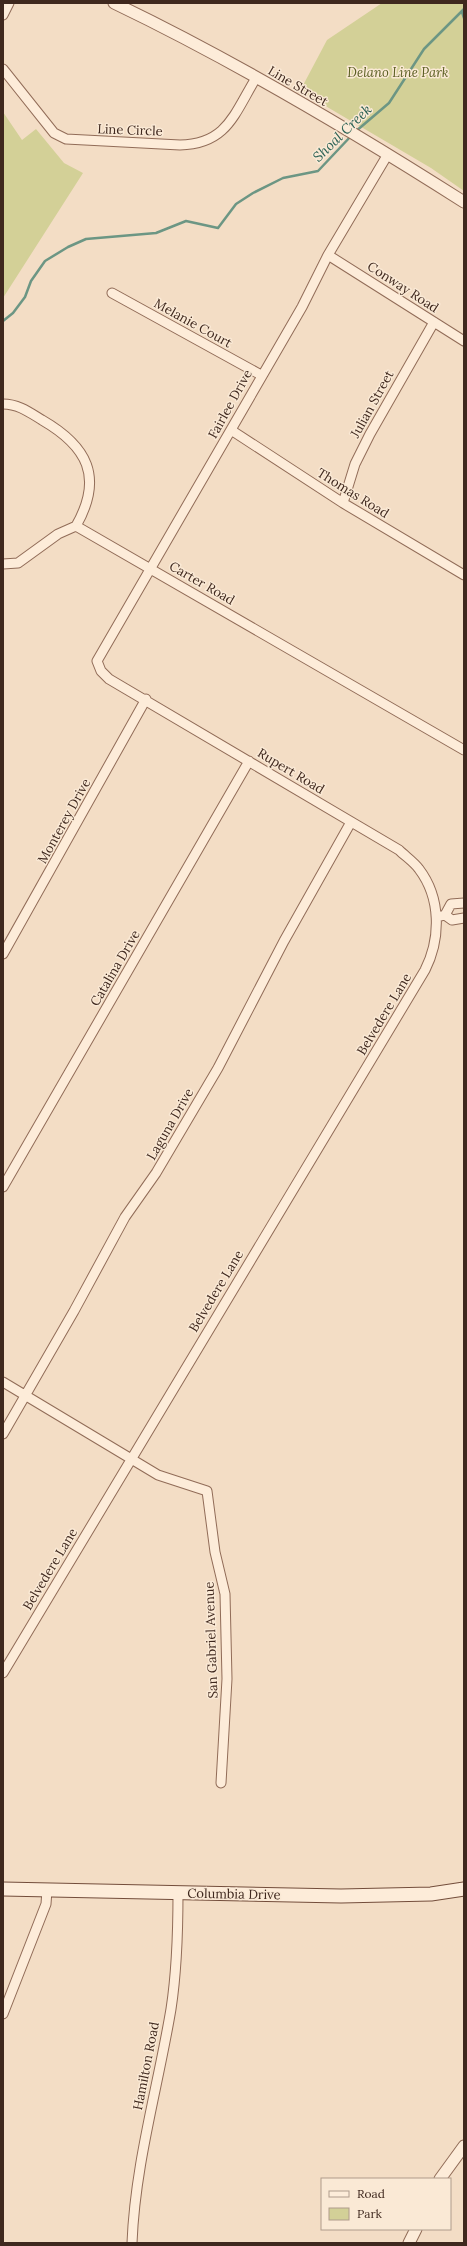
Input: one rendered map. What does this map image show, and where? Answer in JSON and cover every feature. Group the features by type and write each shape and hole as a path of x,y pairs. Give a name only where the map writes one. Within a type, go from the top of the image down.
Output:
{"main road":[{"name":"Columbia Drive","path":"3,1889 341,1896 431,1894 464,1890"}],"street":[{"path":"3,15 9,3"},
{"name":"Line Street","path":"114,3 217,54 388,154 464,202"},
{"name":"Line Circle","path":"3,69 54,133 66,139 79,141 180,145 197,145 210,141 224,130 256,78"},
{"name":"Fairlee Drive","path":"97,666 99,656 261,375 302,307 328,255 388,154"},
{"name":"Conway Road","path":"328,255 464,341"},
{"name":"Melanie Court","path":"112,293 261,375"},
{"name":"Julian Street","path":"343,503 355,464 370,434 434,322"},
{"path":"3,404 13,404 57,429 82,451 88,464 89,481 82,515 76,526 58,534 18,563 3,564"},
{"name":"Thomas Road","path":"230,430 343,503 464,575"},
{"name":"Carter Road","path":"76,526 464,750"},
{"name":"Rupert Road","path":"97,666 109,679 146,699 398,850 419,868 431,889 441,916"},
{"name":"Monterey Drive","path":"3,954 146,699"},
{"name":"Catalina Drive","path":"3,1187 249,761"},
{"name":"Laguna Drive","path":"3,1434 74,1311 125,1217 156,1173 218,1068 284,941 351,822"},
{"path":"464,903 451,904 441,916 452,920 464,918"},
{"name":"Belvedere Lane","path":"3,1673 426,970 436,942 441,916"},
{"name":"San Gabriel Avenue","path":"3,1382 130,1460 158,1475 207,1491 215,1552 225,1594 227,1679 221,1783"},
{"path":"3,2014 46,1904 47,1890"},
{"name":"Hamilton Road","path":"132,2243 133,2216 172,1995 178,1936 178,1893"},
{"path":"441,2178 464,2146"},
{"path":"409,2243 416,2230"}],"green space":[{"name":"Delano Line Park","path":"382,3 464,3 464,191 431,168 300,91 327,40"},
{"path":"3,112 22,140 36,129 64,163 83,173 3,298"}],"waterway":[{"name":"Shoal Creek","path":"355,132 389,103 424,49 464,9"},
{"name":"Shoal Creek","path":"462,12 464,18"},
{"name":"Shoal Creek","path":"3,321 13,313 25,297 31,281 45,261 68,247 86,239 156,233 186,221 218,228 236,204 253,193 283,178 318,171 352,135"}]}
